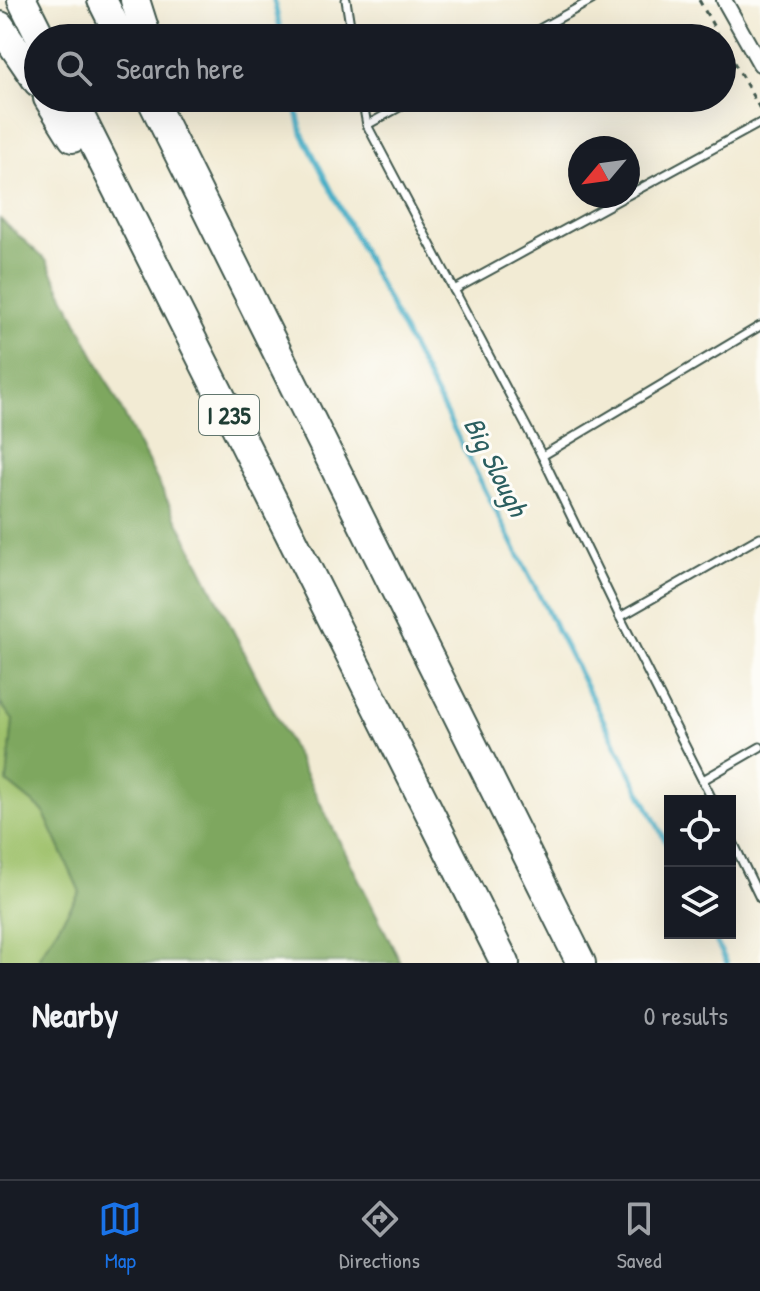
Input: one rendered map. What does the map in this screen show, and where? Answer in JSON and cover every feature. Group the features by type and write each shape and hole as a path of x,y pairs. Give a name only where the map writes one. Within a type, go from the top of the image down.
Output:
{"highway":[{"path":"22,0 34,24"},
{"path":"102,0 114,24"},
{"path":"135,0 143,24"},
{"path":"0,26 24,61"},
{"path":"57,112 141,239"},
{"name":"I 235","path":"78,112 505,963"},
{"name":"I 235","path":"158,112 581,963"},
{"path":"174,112 235,268"}],"street":[{"path":"724,0 760,64"}],"lane":[{"path":"346,0 350,24"},
{"path":"548,24 592,0"},
{"path":"365,112 367,125 542,456 710,795"},
{"path":"367,125 391,112"},
{"path":"640,188 760,123"},
{"path":"454,290 603,208"},
{"path":"542,456 760,326"},
{"path":"620,617 760,537"},
{"path":"703,780 760,747"},
{"path":"736,848 760,898"}],"path":[{"path":"699,0 712,24"},
{"path":"736,67 760,109"}],"green space":[{"path":"0,219 46,260 401,963 41,963 39,958 80,892 43,811 7,782 13,720 0,703"},
{"path":"0,703 13,720 7,782 43,811 80,892 39,957 41,963 0,963"}],"waterway":[{"name":"Big Slough","path":"274,0 279,24"},
{"name":"Big Slough","path":"297,112 302,133 664,838"},
{"name":"Big Slough","path":"715,939 727,963"}]}
